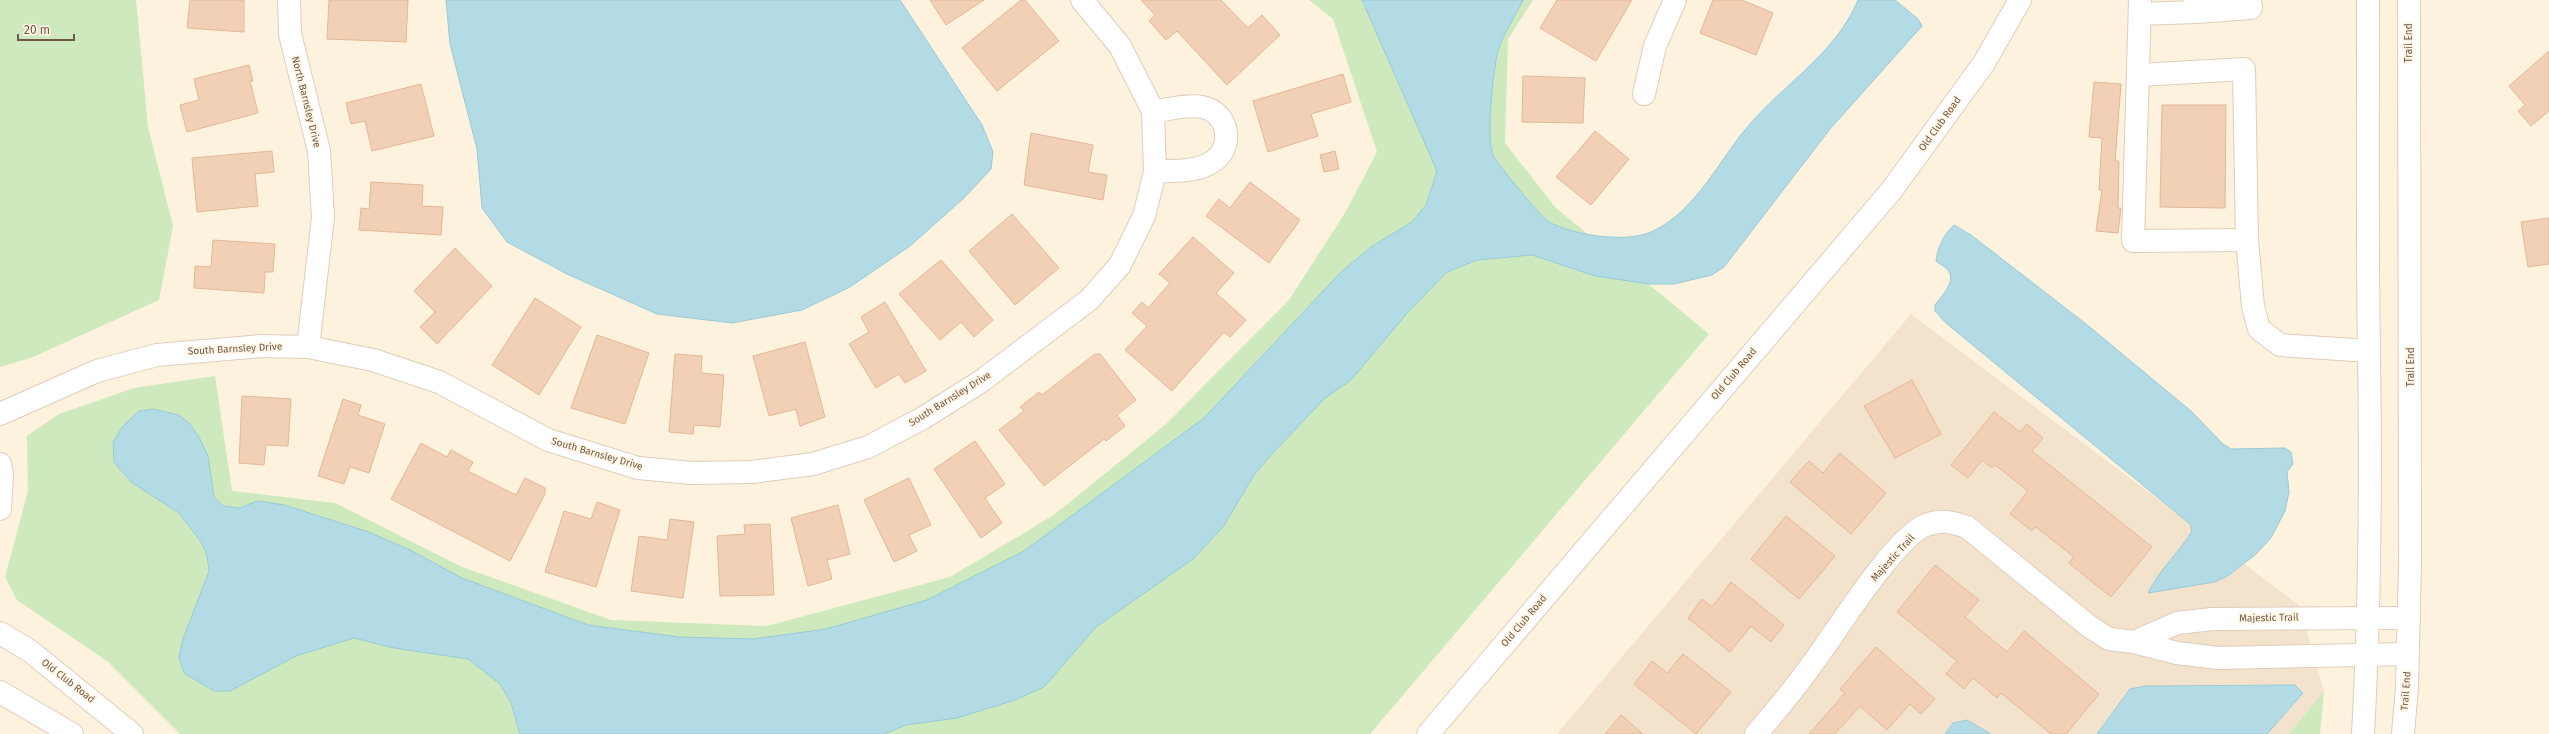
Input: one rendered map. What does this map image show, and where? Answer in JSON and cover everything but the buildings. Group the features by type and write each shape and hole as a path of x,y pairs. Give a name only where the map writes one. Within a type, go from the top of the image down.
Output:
{"street":[{"name":"North Barnsley Drive","path":"289,0 292,41 319,151 323,217 308,347"},
{"path":"1082,0 1120,46 1153,111 1155,172 1196,169 1213,162 1225,147 1227,134 1223,120 1214,111 1201,107 1153,111"},
{"path":"1644,94 1655,46 1675,0"},
{"name":"Old Club Road","path":"1428,734 1891,191 1984,63 2020,0"},
{"path":"2247,240 2133,241 2140,75 2140,7 2196,6 2251,8 2250,0"},
{"path":"2362,734 2369,617 2372,466 2369,350 2368,0"},
{"name":"Trail End","path":"2402,734 2408,654 2411,421 2409,0"},
{"path":"2140,75 2244,69 2247,240 2253,306 2259,329 2280,345 2369,350"},
{"name":"South Barnsley Drive","path":"0,414 98,371 157,355 254,346 308,347 373,360 439,382 548,440 638,468 692,474 744,472 814,464 868,447 923,418 980,382 1088,300 1120,265 1144,216 1155,172"},
{"path":"0,464 2,476 0,509"},
{"name":"Majestic Trail","path":"1756,734 1818,656 1856,599 1904,542 1924,525 1947,521 1967,527 2090,627 2109,639 2134,642 2177,653 2218,658 2408,654"},
{"name":"Majestic Trail","path":"2134,642 2176,624 2212,618 2409,618"},
{"name":"Old Club Road","path":"0,633 35,656 132,734"},
{"path":"0,692 72,734"}],"shaded area":[{"path":"1911,314 2299,605 2324,691 2289,734 1557,734"}],"green space":[{"path":"0,0 136,0 148,127 173,226 159,300 33,357 0,367"},
{"path":"1309,0 1533,0 1508,39 1505,143 1555,207 1709,334 1370,734 180,734 107,661 17,600 5,577 28,491 27,436 59,414 134,388 215,376 232,491 335,503 462,567 611,620 767,626 950,577 1054,515 1165,425 1289,300 1345,213 1377,152 1333,19"},
{"path":"2324,691 2320,734 2289,734"}],"water":[{"path":"446,0 900,0 982,125 993,152 991,169 964,198 910,246 850,287 802,310 732,323 657,314 567,274 507,242 482,208 477,149 450,44"},
{"path":"1362,0 1523,0 1503,38 1496,60 1490,119 1491,146 1493,155 1502,169 1537,211 1549,222 1571,231 1615,237 1642,235 1653,231 1682,211 1706,184 1749,125 1809,67 1837,36 1858,0 1895,0 1918,19 1922,26 1830,129 1724,267 1712,275 1674,284 1649,284 1595,276 1532,255 1477,260 1447,272 1409,311 1351,380 1325,398 1272,454 1254,475 1223,527 1193,559 1096,627 1044,687 1015,700 957,718 906,725 884,734 520,734 511,703 500,684 468,659 394,648 354,638 296,656 230,691 214,691 184,673 179,657 183,639 209,571 207,555 201,542 179,513 131,482 114,462 113,442 123,426 139,411 153,409 179,415 189,423 199,437 208,456 214,497 223,506 239,508 258,501 284,505 366,531 410,550 462,578 588,625 679,637 753,639 826,629 927,600 1024,551 1204,418 1340,273 1371,247 1412,222 1426,205 1437,171"},
{"path":"1954,225 1971,235 2086,324 2191,411 2223,444 2231,449 2285,448 2291,452 2293,464 2287,472 2289,492 2285,511 2271,538 2255,555 2229,575 2215,582 2148,593 2192,531 2190,524 1946,323 1935,311 1935,305 1950,283 1951,278 1947,269 1936,261 1937,256 1944,237"},
{"path":"2295,685 2303,693 2267,734 2097,734 2130,689 2146,686"},
{"path":"1967,720 1991,734 1945,734 1953,723"}]}
